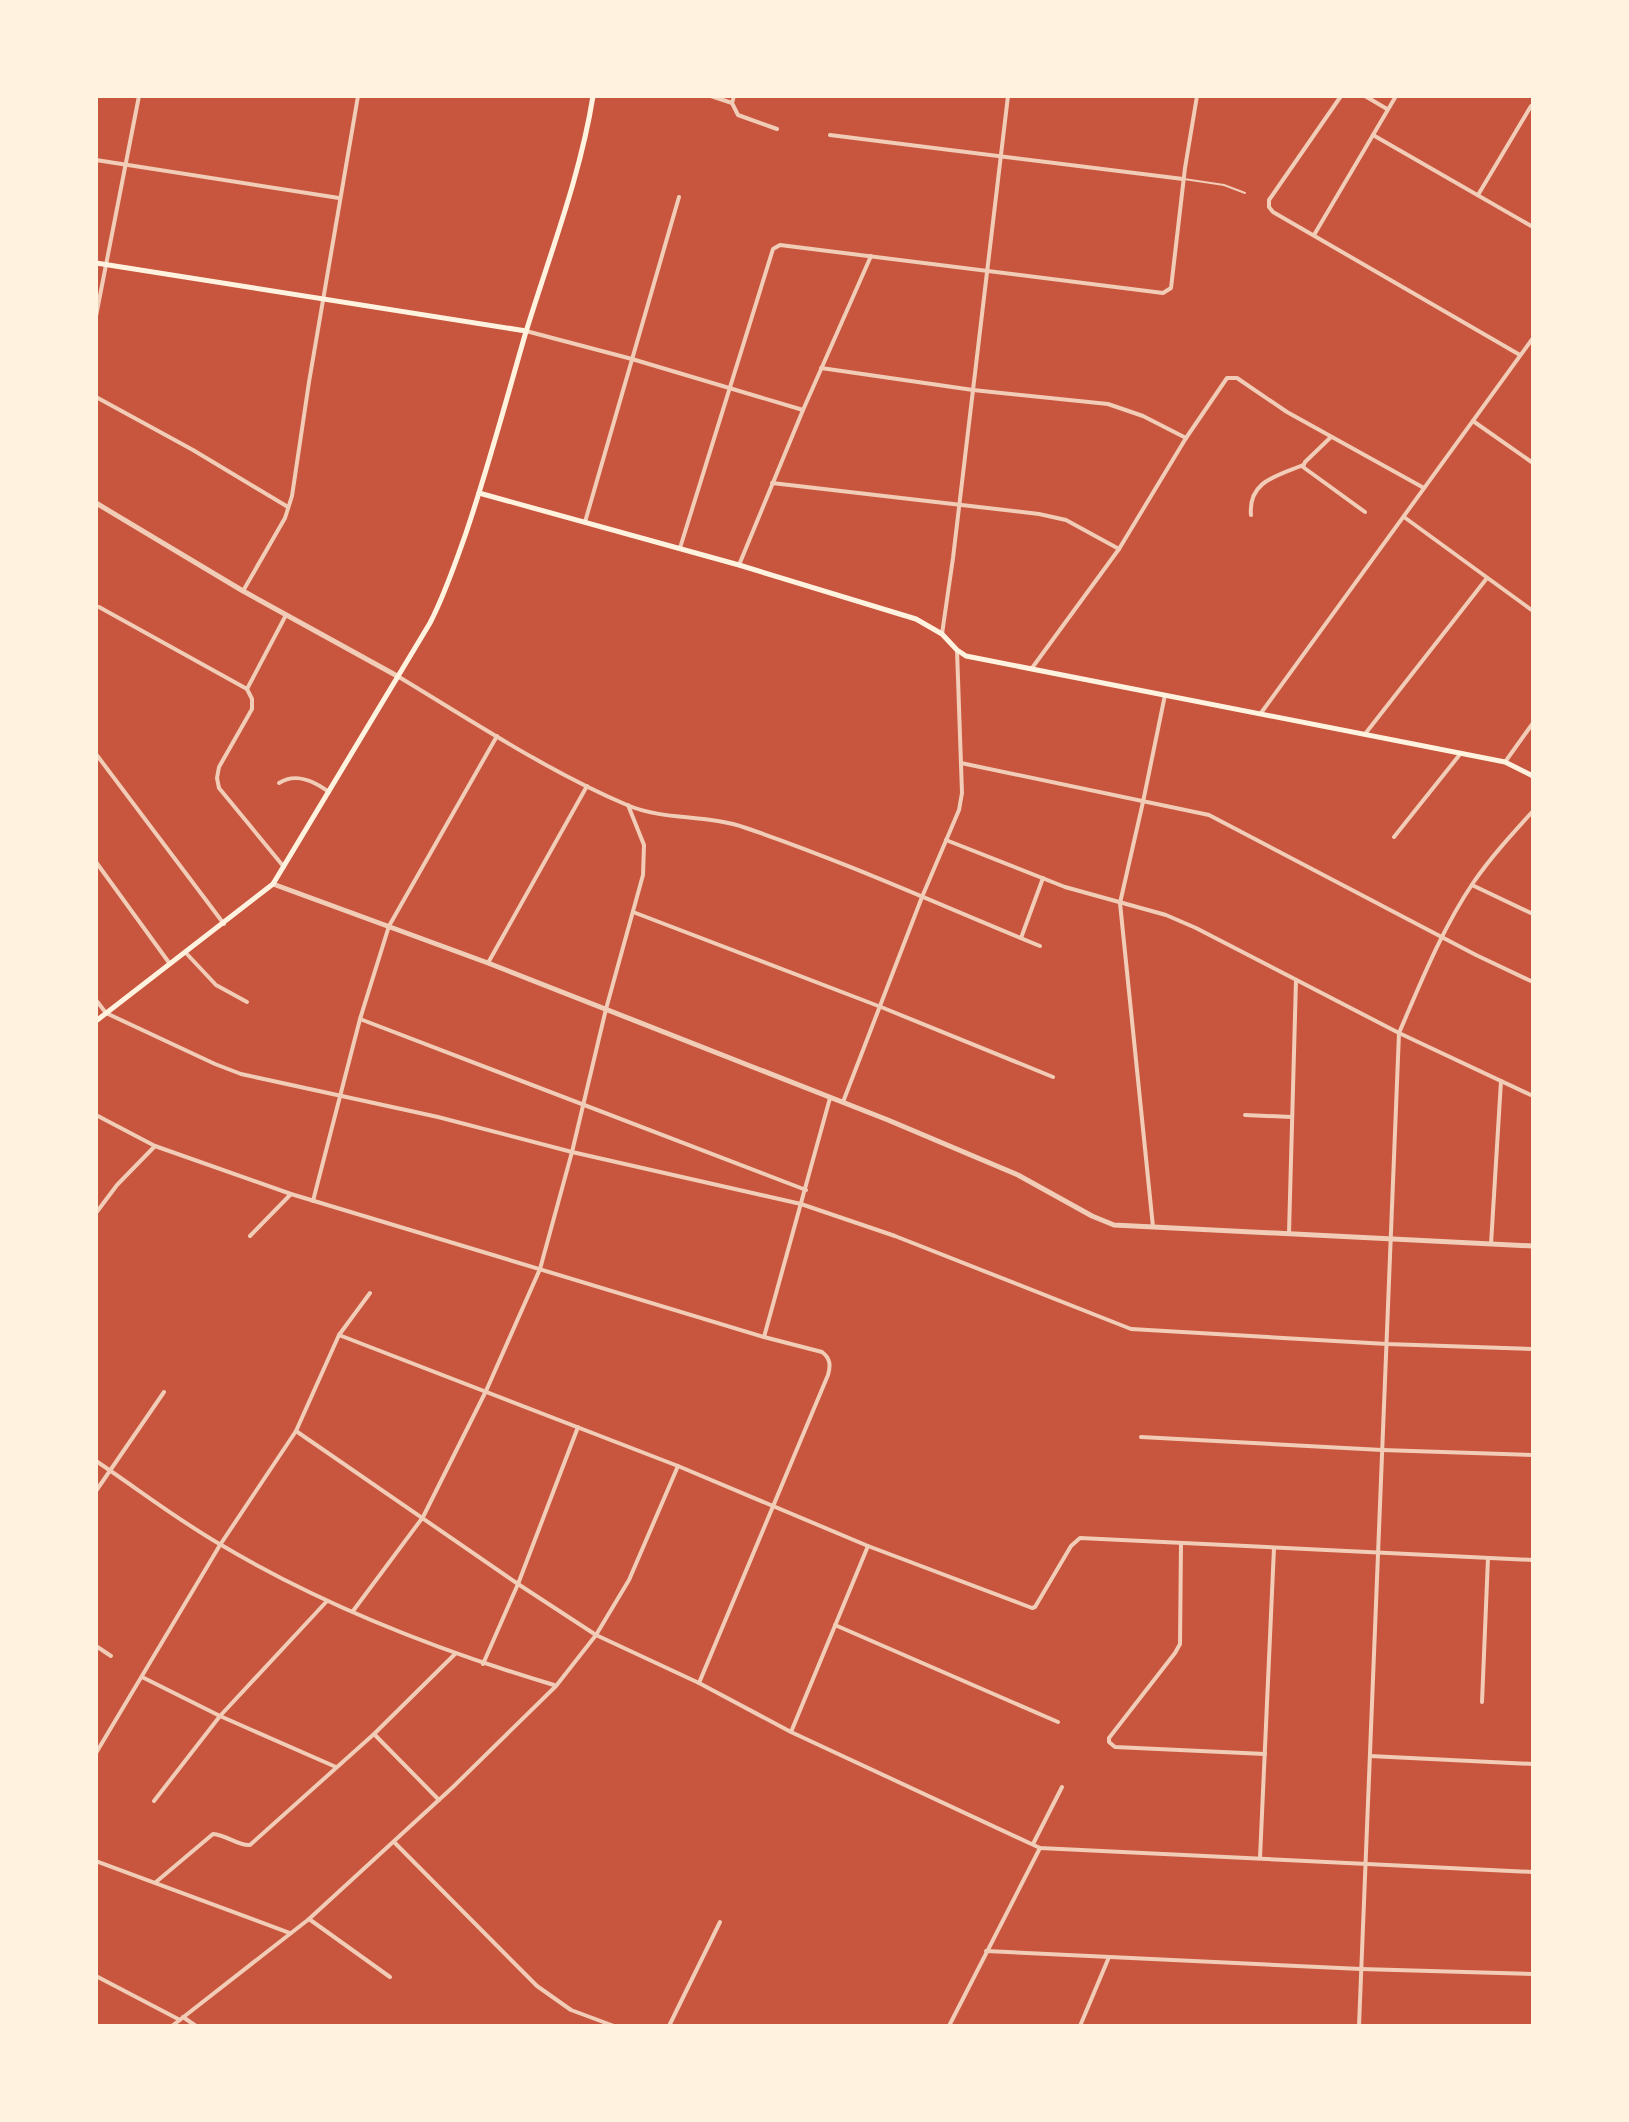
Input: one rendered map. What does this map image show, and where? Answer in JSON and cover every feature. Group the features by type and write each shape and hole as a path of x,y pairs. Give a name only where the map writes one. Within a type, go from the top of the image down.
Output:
{"main road":[{"path":"96,1021 273,884 441,602 479,493 572,186 593,96"},
{"path":"96,263 526,331"},
{"path":"479,493 739,565 916,619 942,634 966,656 1505,762 1533,776"}],"street":[{"path":"139,96 96,316 96,398 193,450 289,508"},
{"path":"243,591 289,508 358,96"},
{"path":"711,96 732,103"},
{"path":"734,96 732,103 738,115 777,129"},
{"path":"942,634 1008,96"},
{"path":"680,548 773,249 780,245 1163,293 1171,288 1183,179 1197,96"},
{"path":"1341,96 1269,200 1269,207 1520,355"},
{"path":"1365,96 1388,109"},
{"path":"1314,235 1396,96"},
{"path":"1478,195 1531,106"},
{"path":"830,135 1183,179"},
{"path":"1373,135 1533,227"},
{"path":"96,160 339,199"},
{"path":"585,522 679,197"},
{"path":"739,565 871,256"},
{"path":"526,331 803,410"},
{"path":"1261,713 1533,338"},
{"path":"821,368 973,390 1108,404 1143,416 1186,438"},
{"path":"1032,669 1119,549 1186,438 1227,378 1237,378 1287,412 1424,488"},
{"path":"1473,421 1533,463"},
{"path":"1251,515 1251,497 1259,487 1303,465 1331,437"},
{"path":"1303,465 1304,469 1365,512"},
{"path":"772,483 1039,514 1066,520 1119,549"},
{"path":"96,503 243,591 587,786 644,811 724,821 744,827 1040,946"},
{"path":"1404,517 1533,611"},
{"path":"1365,734 1487,578"},
{"path":"99,607 247,689 252,699 252,709 219,767 219,788 284,867"},
{"path":"247,689 286,615"},
{"path":"843,1102 959,810 962,793 957,650"},
{"path":"1153,1227 1120,903 1165,694"},
{"path":"1505,762 1533,723"},
{"path":"313,1201 360,1019 389,926 497,736"},
{"path":"1394,837 1461,753"},
{"path":"96,754 224,924"},
{"path":"961,763 1209,815 1533,982"},
{"path":"279,783 288,777 305,778 329,792"},
{"path":"488,963 587,786"},
{"path":"353,1611 423,1517 486,1391 540,1269 643,875 645,859 640,833 628,805"},
{"path":"1359,2026 1399,1033 1442,936 1472,885 1497,850 1533,811"},
{"path":"946,840 1043,878 1166,915 1196,928 1399,1033 1533,1096"},
{"path":"96,862 170,965"},
{"path":"96,877 103,872"},
{"path":"1021,938 1043,878"},
{"path":"273,884 488,963 943,1142 1018,1175 1114,1225 1533,1246"},
{"path":"1472,885 1533,914"},
{"path":"633,912 1053,1077"},
{"path":"186,953 216,985 247,1002"},
{"path":"1289,1233 1296,980"},
{"path":"96,1000 106,1013 241,1074 340,1094 572,1152 801,1204 895,1236 1131,1329 1533,1349"},
{"path":"360,1019 806,1190"},
{"path":"1491,1244 1501,1081"},
{"path":"764,1337 830,1098"},
{"path":"96,1115 155,1146 291,1194 827,1356 830,1368 699,1683"},
{"path":"1245,1115 1292,1117"},
{"path":"96,1213 117,1185 155,1146"},
{"path":"250,1236 291,1194"},
{"path":"96,1753 220,1545 296,1431 339,1335 370,1293"},
{"path":"339,1335 678,1466 868,1546 1032,1608 1071,1546 1080,1538 1533,1560"},
{"path":"96,1491 164,1392"},
{"path":"483,1664 518,1584 578,1427"},
{"path":"296,1431 596,1635 699,1683 791,1732 1040,1848 1533,1872"},
{"path":"1141,1437 1533,1455"},
{"path":"96,1461 220,1545 327,1601 455,1654 556,1686"},
{"path":"172,2026 309,1919 439,1800 556,1686 596,1635 629,1580 678,1466"},
{"path":"1181,1543 1180,1644 1109,1738 1110,1745 1265,1754"},
{"path":"791,1732 868,1546"},
{"path":"1260,1858 1274,1548"},
{"path":"1482,1702 1488,1558"},
{"path":"154,1801 220,1716 327,1601"},
{"path":"835,1625 1058,1722"},
{"path":"96,1646 111,1656"},
{"path":"156,1882 213,1834 250,1845 374,1734 455,1654"},
{"path":"142,1677 337,1768"},
{"path":"374,1734 439,1800"},
{"path":"1370,1756 1533,1764"},
{"path":"1033,1844 1062,1787"},
{"path":"394,1842 537,1986 571,2010 614,2026"},
{"path":"949,2026 1040,1848"},
{"path":"96,1861 290,1933"},
{"path":"309,1919 390,1977"},
{"path":"669,2026 720,1922"},
{"path":"986,1951 1533,1974"},
{"path":"1080,2026 1109,1957"},
{"path":"96,1976 196,2026"}],"lane":[{"path":"1183,179 1224,185 1245,193"}]}
